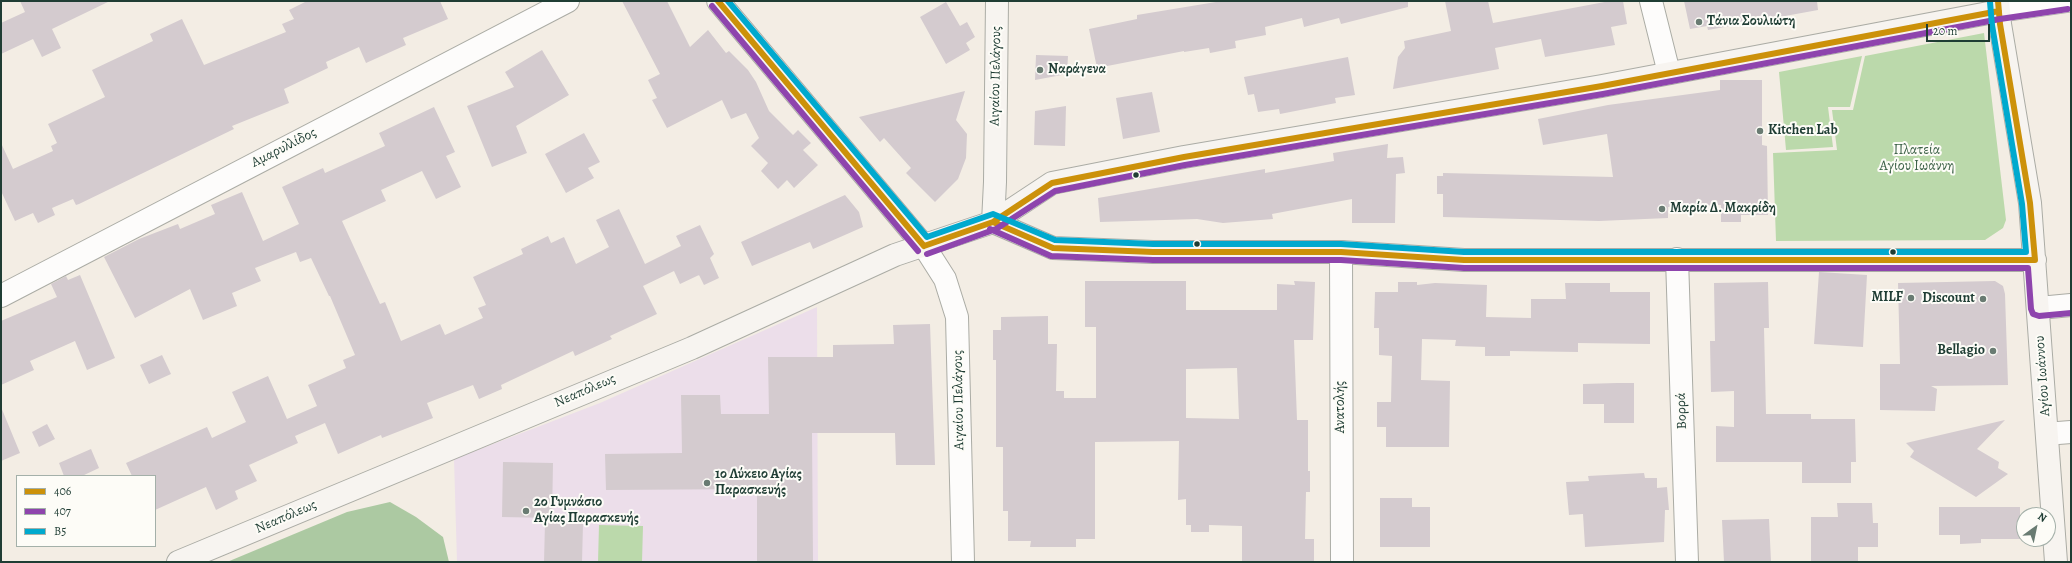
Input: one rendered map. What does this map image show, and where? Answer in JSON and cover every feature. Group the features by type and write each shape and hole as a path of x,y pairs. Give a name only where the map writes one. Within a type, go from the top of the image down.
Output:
{"street":[{"name":"Αμαρυλλίδος","path":"1,296 568,1"},
{"path":"718,1 924,246"},
{"name":"Αιγαίου Πελάγους","path":"993,222 995,182 997,1"},
{"path":"1651,1 1669,73"},
{"path":"1999,6 2067,1"},
{"name":"Νεαπόλεως","path":"178,562 692,348 895,255 993,222 1052,183 1192,156 1669,73 1999,6"},
{"name":"Αγίου Ιωάννου","path":"1999,6 2000,24 2030,203 2039,308 2056,562"},
{"path":"993,222 1053,248 1153,252 1341,252 1464,260 2035,260"},
{"name":"Αιγαίου Πελάγους","path":"924,246 945,280 957,317 963,562"},
{"name":"Ανατολής","path":"1341,252 1342,562"},
{"name":"Βορρά","path":"1677,259 1687,562"},
{"path":"2039,308 2071,305"}],"shaded area":[{"name":"1ο Λύκειο Αγίας Παρασκευής","path":"817,307 818,562 457,562 454,459 600,403"}],"green space":[{"name":"Πλατεία Αγίου Ιωάννη","path":"1984,33 2006,220 2003,228 1985,240 1776,241 1773,153 1837,150 1832,110 1853,110 1865,56"},
{"path":"1862,56 1850,107 1828,107 1833,147 1786,150 1779,72"},
{"path":"390,502 416,517 443,537 449,562 227,562 347,512"},
{"path":"599,525 643,526 642,562 598,562"}],"building":[{"path":"20,1 110,1 52,29 61,48 42,57 33,39 1,54 1,23 25,12"},
{"path":"307,1 440,1 448,19 403,38 406,45 366,63 359,47 326,62 328,68 284,89 289,103 232,126 234,129 79,204 76,205 73,199 52,208 55,215 38,223 33,213 15,221 1,191 1,143 13,169 53,151 51,146 57,143 48,124 105,97 92,70 153,41 150,34 182,19 204,65 286,32 282,24 294,19 289,10"},
{"path":"622,1 667,1 690,47 708,30 726,53 729,51 748,70 756,82 769,111 793,135 798,130 811,143 803,150 818,165 794,188 787,180 778,189 761,171 768,163 751,146 759,138 746,113 731,119 722,100 667,128 652,100 657,98 648,80 660,74"},
{"path":"1222,1 1408,1 1408,7 1341,24 1339,18 1304,27 1302,18 1265,27 1266,35 1235,41 1236,48 1210,53 1209,48 1184,51 1097,68 1089,29 1137,19 1137,15"},
{"path":"1445,1 1488,1 1493,23 1610,1 1623,1 1627,24 1611,27 1615,45 1545,57 1541,39 1495,48 1499,69 1393,89 1398,57 1405,48 1404,41 1451,31"},
{"path":"1684,1 1817,1 1818,10 1708,30 1707,26 1690,29"},
{"path":"946,2 960,26 967,22 975,37 966,43 970,50 946,64 920,17"},
{"path":"542,50 569,95 516,126 527,153 492,167 467,106 514,87 505,72"},
{"path":"1036,55 1068,56 1067,74 1035,80"},
{"path":"1348,57 1355,95 1335,98 1336,103 1280,114 1279,109 1258,112 1254,94 1248,95 1244,77"},
{"path":"1720,80 1762,80 1762,145 1767,146 1768,215 1741,215 1741,222 1721,222 1721,205 1668,207 1668,218 1599,221 1443,217 1443,194 1437,194 1437,176 1443,176 1443,173 1613,177 1607,134 1543,145 1538,119 1608,105 1720,90"},
{"path":"965,91 956,120 967,134 966,158 958,179 935,202 906,173 911,168 884,138 880,142 859,117"},
{"path":"1152,92 1160,132 1123,139 1116,98"},
{"path":"1066,106 1065,146 1034,145 1035,111"},
{"path":"434,107 455,152 446,156 461,187 436,199 422,171 381,190 386,201 342,221 380,304 385,302 401,341 440,324 445,335 483,318 478,308 486,305 473,277 523,254 521,249 548,236 551,243 564,237 576,264 609,247 596,220 619,209 645,264 681,246 676,236 700,225 714,254 710,258 719,278 704,285 699,275 680,284 674,271 643,286 657,314 610,336 612,339 575,356 573,351 501,385 502,389 479,399 473,385 427,403 433,418 382,438 381,435 338,454 325,423 295,436 298,443 249,465 257,481 235,491 238,499 216,510 206,487 156,510 156,475 132,475 126,463 207,427 212,438 246,422 232,392 268,376 287,419 317,406 308,385 346,368 343,360 355,355 330,296 311,258 300,262 296,252 255,268 261,281 232,293 237,306 203,320 190,289 135,318 104,257 139,239 178,224 180,229 215,214 211,205 242,192 263,241 299,224 282,187 323,168 325,173 385,146 379,133"},
{"path":"584,133 600,162 588,168 594,178 566,193 545,154"},
{"path":"1388,144 1387,158 1403,157 1405,173 1396,174 1395,223 1352,223 1352,199 1272,214 1273,219 1223,223 1197,219 1100,222 1098,198 1265,169 1265,173 1334,161 1333,153"},
{"path":"845,195 859,212 863,227 813,249 810,242 752,266 741,242"},
{"path":"1819,272 1867,275 1863,347 1814,344"},
{"path":"80,275 115,358 87,370 75,341 30,361 34,370 1,385 1,321 57,297 51,284 66,276 68,280"},
{"path":"1085,281 1186,281 1186,310 1277,310 1277,284 1295,285 1294,281 1315,282 1313,340 1294,340 1297,420 1308,420 1308,471 1310,471 1310,492 1306,492 1305,539 1314,539 1314,562 1242,562 1242,526 1209,525 1209,532 1191,532 1191,525 1186,525 1186,499 1178,500 1179,441 1095,442 1095,539 1076,539 1076,547 1030,547 1031,541 1008,541 1008,511 1003,511 1003,447 996,447 996,360 993,360 993,330 1001,330 1001,317 1048,316 1048,344 1057,344 1056,391 1064,391 1064,398 1096,398 1096,327 1085,327","holes":["1237,368 1239,419 1186,418 1186,369"]},
{"path":"1995,281 2003,286 2005,294 2008,385 1931,386 1937,389 1935,411 1880,410 1880,364 1900,364 1898,283"},
{"path":"1398,282 1417,282 1417,285 1435,283 1487,285 1486,317 1531,318 1531,299 1566,299 1565,283 1610,283 1610,292 1650,292 1650,344 1578,343 1578,352 1510,351 1510,356 1485,356 1485,347 1455,346 1456,340 1422,339 1421,380 1450,381 1449,447 1386,447 1386,427 1377,427 1377,402 1391,402 1392,356 1379,355 1379,328 1374,328 1375,292 1398,292"},
{"path":"1768,282 1769,328 1764,328 1766,414 1811,414 1811,419 1855,419 1856,462 1851,462 1851,483 1802,483 1802,462 1716,462 1716,426 1734,427 1734,391 1711,392 1710,341 1715,341 1714,283"},
{"path":"930,324 935,465 896,465 895,433 812,433 813,562 757,562 757,489 606,490 605,454 682,453 681,395 720,395 721,414 769,414 768,357 833,357 833,345 894,344 893,325"},
{"path":"162,355 171,374 149,384 140,365"},
{"path":"1634,383 1634,423 1604,423 1604,404 1583,404 1583,384"},
{"path":"1,407 20,453 1,461"},
{"path":"2005,420 1977,449 1999,462 1998,468 2008,474 1976,497 1910,457 1914,451 1906,443"},
{"path":"47,424 55,439 39,447 32,432"},
{"path":"91,449 99,468 84,475 64,475 59,463"},
{"path":"503,462 553,463 552,518 502,517"},
{"path":"1644,473 1645,478 1657,478 1657,488 1667,487 1669,510 1665,510 1664,542 1585,547 1583,514 1569,515 1566,482 1589,481 1588,476"},
{"path":"1380,498 1412,498 1412,507 1430,507 1430,547 1380,547"},
{"path":"1837,503 1872,503 1873,523 1878,523 1878,547 1858,547 1858,562 1811,562 1811,517 1838,517"},
{"path":"1939,507 2016,507 2016,539 1981,539 1981,543 1960,544 1960,535 1939,535"},
{"path":"1769,519 1771,562 1724,562 1722,520"},
{"path":"545,523 583,524 582,562 544,562"}],"transit line":[{"name":"406","path":"718,1 924,246"},
{"name":"Β5","path":"728,1 927,237 993,214 1055,240 1153,244 1341,244 1464,252 2026,252 2022,204 1992,25 1990,2"},
{"name":"406","path":"993,222 1053,248 1153,252 1341,252 1464,260 2035,260 2030,203 2000,24 1998,1"},
{"name":"407","path":"712,6 918,251"},
{"name":"407","path":"927,254 996,229 1055,191 1185,165 1603,94 2000,19 2068,9"},
{"name":"406","path":"924,246 993,222 1052,183 1184,157 1602,86 1999,11"},
{"name":"407","path":"990,229 1051,256 1153,260 1341,260 1464,268 2028,268 2031,309 2033,314 2039,316 2071,313"}],"place":[{"name":"Τάνια Σουλιώτη","path":"1699,22"},
{"name":"Ναράγενα","path":"1040,70"},
{"name":"Kitchen Lab","path":"1760,131"},
{"name":"Μαρία Δ. Μακρίδη","path":"1662,209"},
{"name":"MILF","path":"1911,298"},
{"name":"Discount","path":"1983,299"},
{"name":"Bellagio","path":"1993,351"},
{"name":"1ο Λύκειο Αγίας Παρασκευής","path":"707,483"},
{"name":"2ο Γυμνάσιο Αγίας Παρασκευής","path":"526,511"}]}
